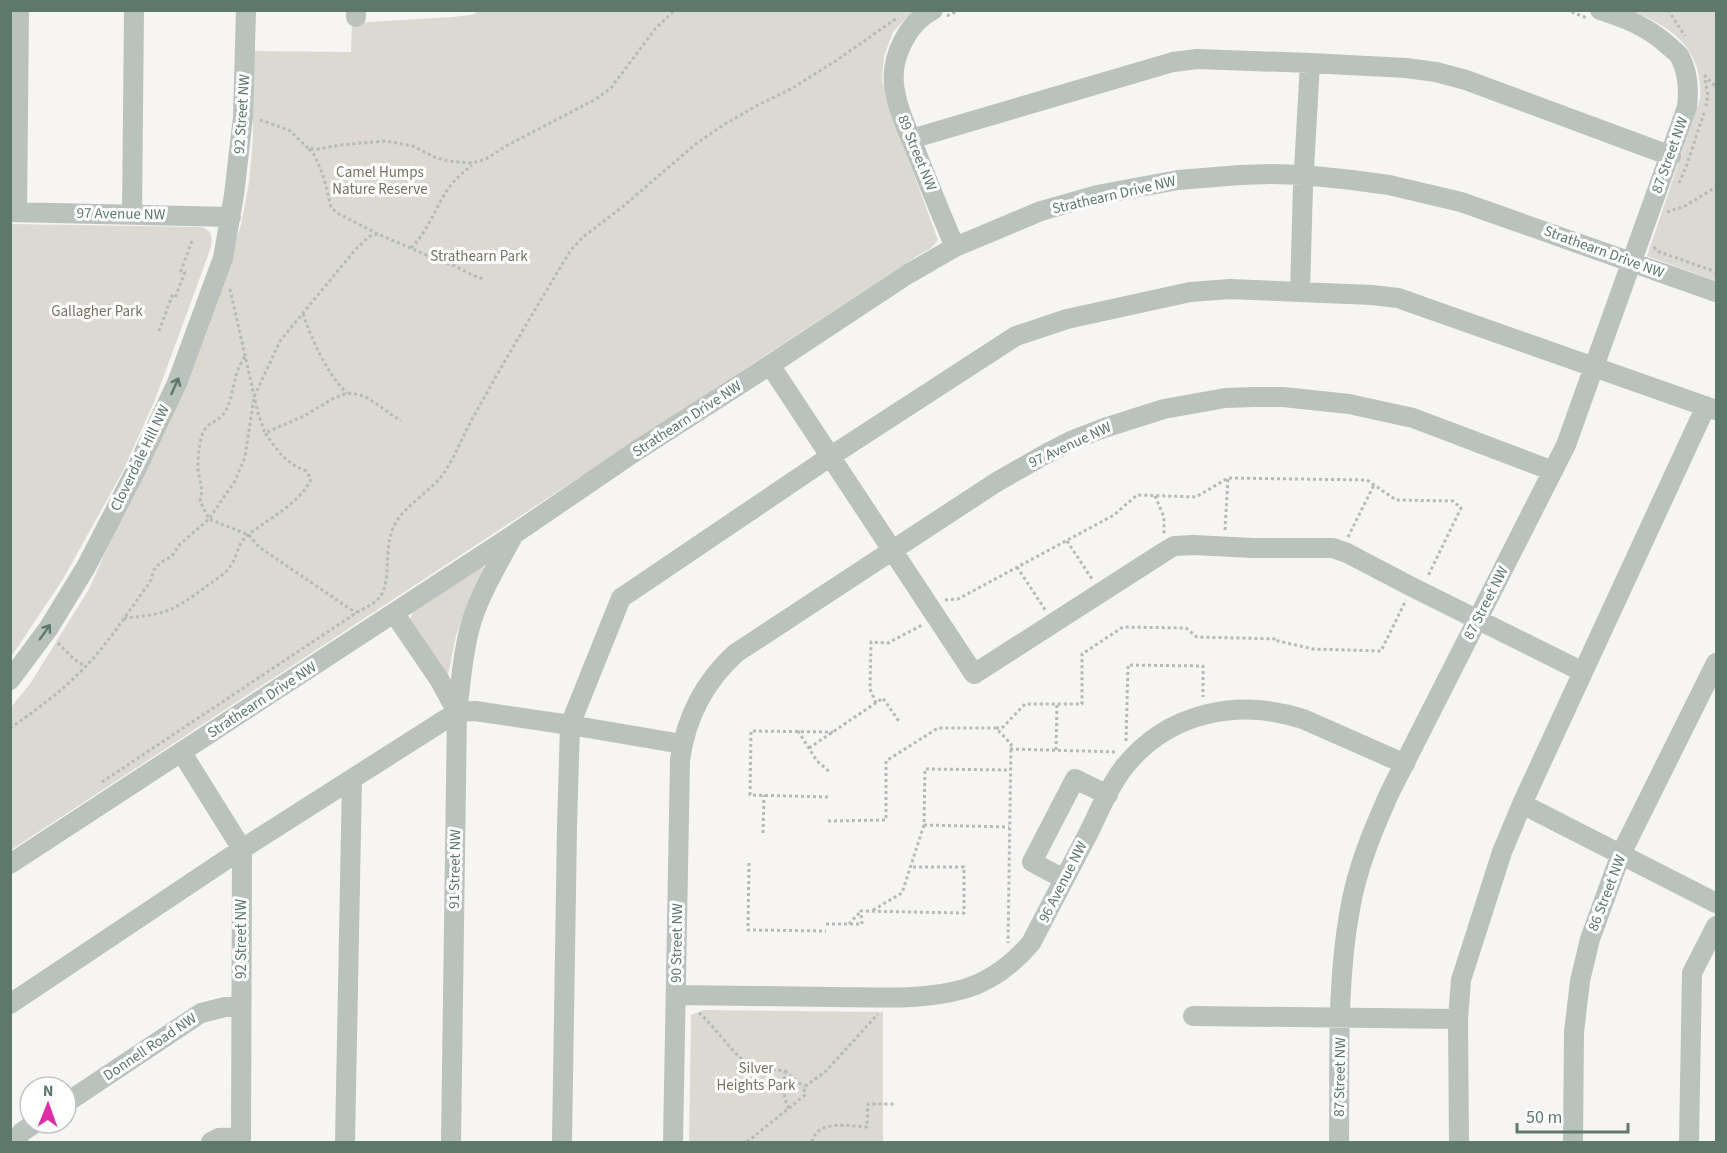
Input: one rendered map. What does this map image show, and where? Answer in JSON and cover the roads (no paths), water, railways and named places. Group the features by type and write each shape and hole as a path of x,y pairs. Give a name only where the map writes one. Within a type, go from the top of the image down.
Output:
{"street":[{"path":"14,212 19,10"},
{"path":"132,215 134,10"},
{"name":"92 Street NW","path":"231,217 243,117 246,10"},
{"name":"89 Street NW","path":"933,10 911,29 902,42 897,55 893,82 900,110 955,247"},
{"name":"87 Street NW","path":"1339,1143 1343,960 1356,881 1377,821 1566,446 1671,156 1695,75 1680,55 1643,26 1600,10"},
{"path":"911,139 1173,62 1197,59 1406,68 1436,72 1466,80 1671,156"},
{"path":"1300,292 1310,63"},
{"name":"Strathearn Drive NW","path":"10,864 908,274 955,247 1041,211 1124,189 1209,177 1304,175 1379,183 1425,192 1496,213 1716,292"},
{"name":"97 Avenue NW","path":"14,212 231,217"},
{"name":"Cloverdale Hill NW","path":"10,680 48,629 86,567 135,472 177,383 223,258 231,217"},
{"path":"562,1143 570,725 621,598 831,456 1016,336 1067,319 1190,292 1230,289 1398,298 1711,408 1583,672 1502,852 1461,980 1458,1019 1459,1143"},
{"path":"770,365 974,674 1174,546 1193,545 1333,548 1583,672"},
{"name":"97 Avenue NW","path":"682,744 690,717 701,694 715,673 747,644 995,483 1073,440 1135,417 1164,409 1225,398 1316,399 1413,418 1553,471"},
{"name":"Strathearn Drive NW","path":"457,712 472,620 487,584 513,535"},
{"name":"91 Street NW","path":"394,613 439,679 457,712 452,1143"},
{"name":"86 Street NW","path":"1573,1143 1574,1032 1580,981 1590,939 1621,854 1716,663"},
{"name":"96 Avenue NW","path":"676,995 897,998 966,988 993,977 1031,943 1124,768 1151,741 1184,722 1202,716 1235,709 1269,710 1303,718 1405,764"},
{"path":"10,1004 242,849 457,712 475,711 682,744"},
{"name":"90 Street NW","path":"674,1143 679,776 682,744"},
{"path":"182,753 242,849"},
{"path":"345,1143 352,779"},
{"path":"1064,879 1032,862 1075,779 1108,795"},
{"path":"1522,804 1716,903"},
{"name":"92 Street NW","path":"241,1140 242,849"},
{"path":"1689,1143 1692,973 1716,926"},
{"name":"Donnell Road NW","path":"78,1095 201,1013 225,1007 241,1007"},
{"path":"1193,1016 1458,1019"},
{"path":"211,1143 219,1138 241,1140"}],"park label":[{"name":"Camel Humps Nature Reserve","path":"380,180"},
{"name":"Strathearn Park","path":"479,256"},
{"name":"Gallagher Park","path":"97,311"},
{"name":"Silver Heights Park","path":"756,1076"}]}
